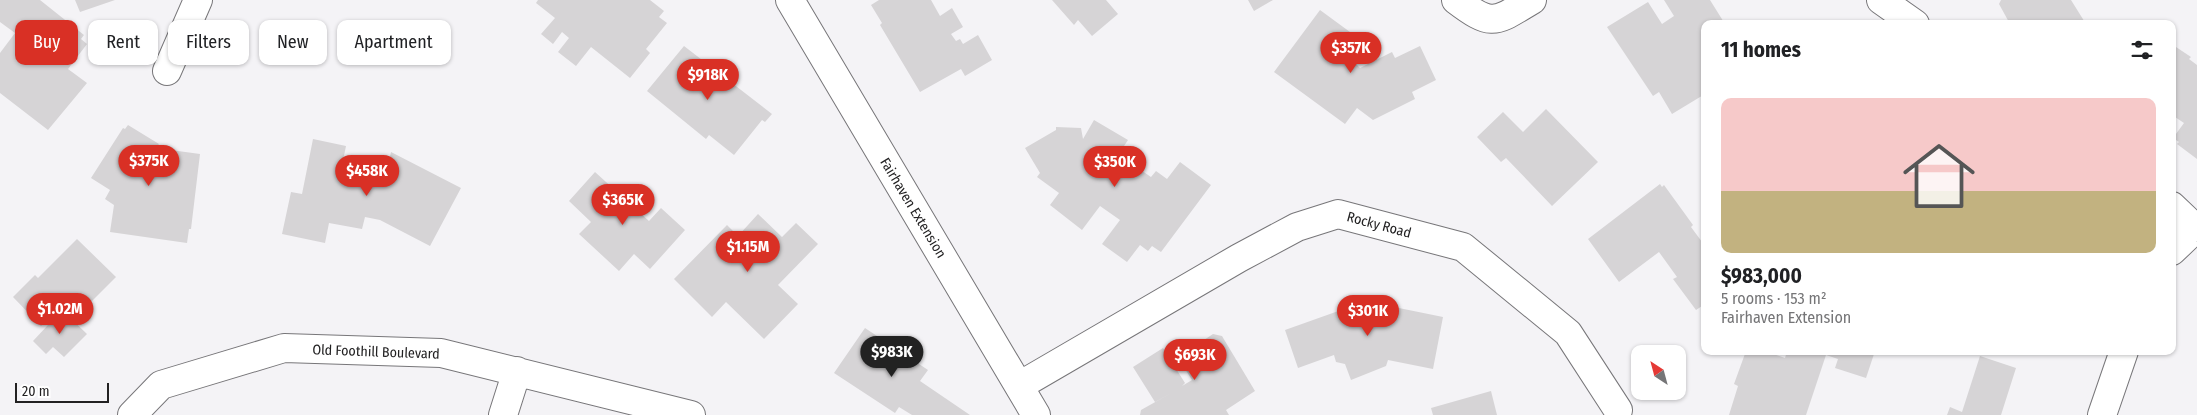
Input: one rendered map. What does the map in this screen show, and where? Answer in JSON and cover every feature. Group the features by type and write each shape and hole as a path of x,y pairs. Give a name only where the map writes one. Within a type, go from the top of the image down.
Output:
{"street":[{"path":"167,71 198,0"},
{"name":"Fairhaven Extension","path":"790,0 1036,415"},
{"path":"1456,0 1478,16 1500,20 1532,0"},
{"path":"1881,0 1910,20"},
{"path":"2176,210 2196,227 2176,247"},
{"name":"Rocky Road","path":"1019,386 1239,258 1297,227 1338,214 1463,247 1568,333 1618,410"},
{"name":"Old Foothill Boulevard","path":"132,415 161,385 284,348 441,353 691,415"},
{"path":"2102,415 2123,355"},
{"path":"503,415 517,371"}],"building":[{"path":"0,0 40,0 65,20 15,20 15,33 0,22"},
{"path":"75,0 115,0 80,12"},
{"path":"538,0 650,0 664,11 659,17 667,23 646,49 650,53 630,78 591,47 576,66 558,52 569,38 562,32 553,44 541,34 555,18 536,3"},
{"path":"879,0 931,0 940,16 952,8 963,27 951,34 956,41 960,39 963,44 978,35 992,60 965,76 961,69 920,92 880,25 882,23 871,5"},
{"path":"1052,0 1106,0 1118,14 1092,36 1078,20 1074,25"},
{"path":"1248,0 1273,0 1254,11"},
{"path":"1664,0 1710,0 1722,20 1701,20 1701,96 1672,114 1659,92 1653,96 1607,27 1648,2 1662,24 1674,16"},
{"path":"2001,0 2071,0 2084,20 2008,20 1999,4"},
{"path":"1320,10 1350,32 1333,55 1341,62 1347,55 1360,68 1392,52 1395,58 1420,46 1436,80 1412,92 1415,99 1373,120 1357,108 1345,124 1274,72"},
{"path":"78,30 84,35 81,39 87,44 78,56"},
{"path":"15,33 15,65 71,65 68,69 87,83 48,130 0,93 0,53"},
{"path":"684,46 772,114 765,122 762,120 734,155 709,135 706,139 647,91"},
{"path":"2176,47 2191,57 2189,59 2197,65 2197,159 2177,144 2179,142 2176,140 2176,134 2184,123 2176,118"},
{"path":"1546,109 1598,162 1552,206 1506,158 1501,162 1477,137 1503,112 1523,132"},
{"path":"1094,120 1128,140 1122,149 1135,158 1132,164 1151,177 1156,171 1167,179 1180,162 1211,185 1161,252 1152,246 1148,251 1140,245 1127,262 1102,244 1120,220 1100,206 1082,230 1050,205 1059,193 1037,177 1040,173 1025,148 1056,130 1056,127 1081,128 1083,139"},
{"path":"128,125 159,144 156,148 200,154 191,229 189,229 187,243 110,232 114,205 105,199 110,190 91,178 123,128 125,129"},
{"path":"313,139 346,146 341,170 363,174 365,170 386,174 391,152 461,188 430,246 380,220 365,217 362,229 329,223 325,243 282,234 291,192 302,194"},
{"path":"595,172 649,221 661,208 685,230 650,269 634,254 619,271 579,234 591,222 569,201"},
{"path":"1660,184 1662,187 1664,185 1693,225 1691,227 1701,241 1701,307 1696,310 1673,279 1677,277 1659,252 1619,282 1588,239"},
{"path":"758,214 782,237 796,223 818,244 778,285 798,304 764,339 726,302 712,317 674,279 727,225 738,236"},
{"path":"77,239 116,277 79,314 71,306 67,310 63,305 41,326 13,297 35,275 38,278"},
{"path":"1360,295 1377,295 1395,302 1394,307 1443,317 1433,369 1388,360 1386,366 1351,380 1345,364 1336,362 1334,355 1298,368 1285,330 1358,304"},
{"path":"62,310 87,334 64,357 53,347 46,354 33,341"},
{"path":"865,328 928,370 920,381 970,415 912,415 899,407 895,413 834,373"},
{"path":"1213,334 1222,336 1255,391 1226,410 1229,415 1140,415 1141,410 1173,392 1155,402 1133,367 1163,348 1185,383 1182,386 1192,380 1180,361 1199,349 1201,342"},
{"path":"1745,355 1776,355 1785,358 1786,355 1826,355 1806,415 1729,415 1738,386 1734,384"},
{"path":"1826,355 1874,355 1866,378 1835,368 1838,359"},
{"path":"1980,356 2016,368 2001,415 1947,415 1950,407 1962,412"},
{"path":"1491,391 1497,415 1433,415 1431,408"}]}
